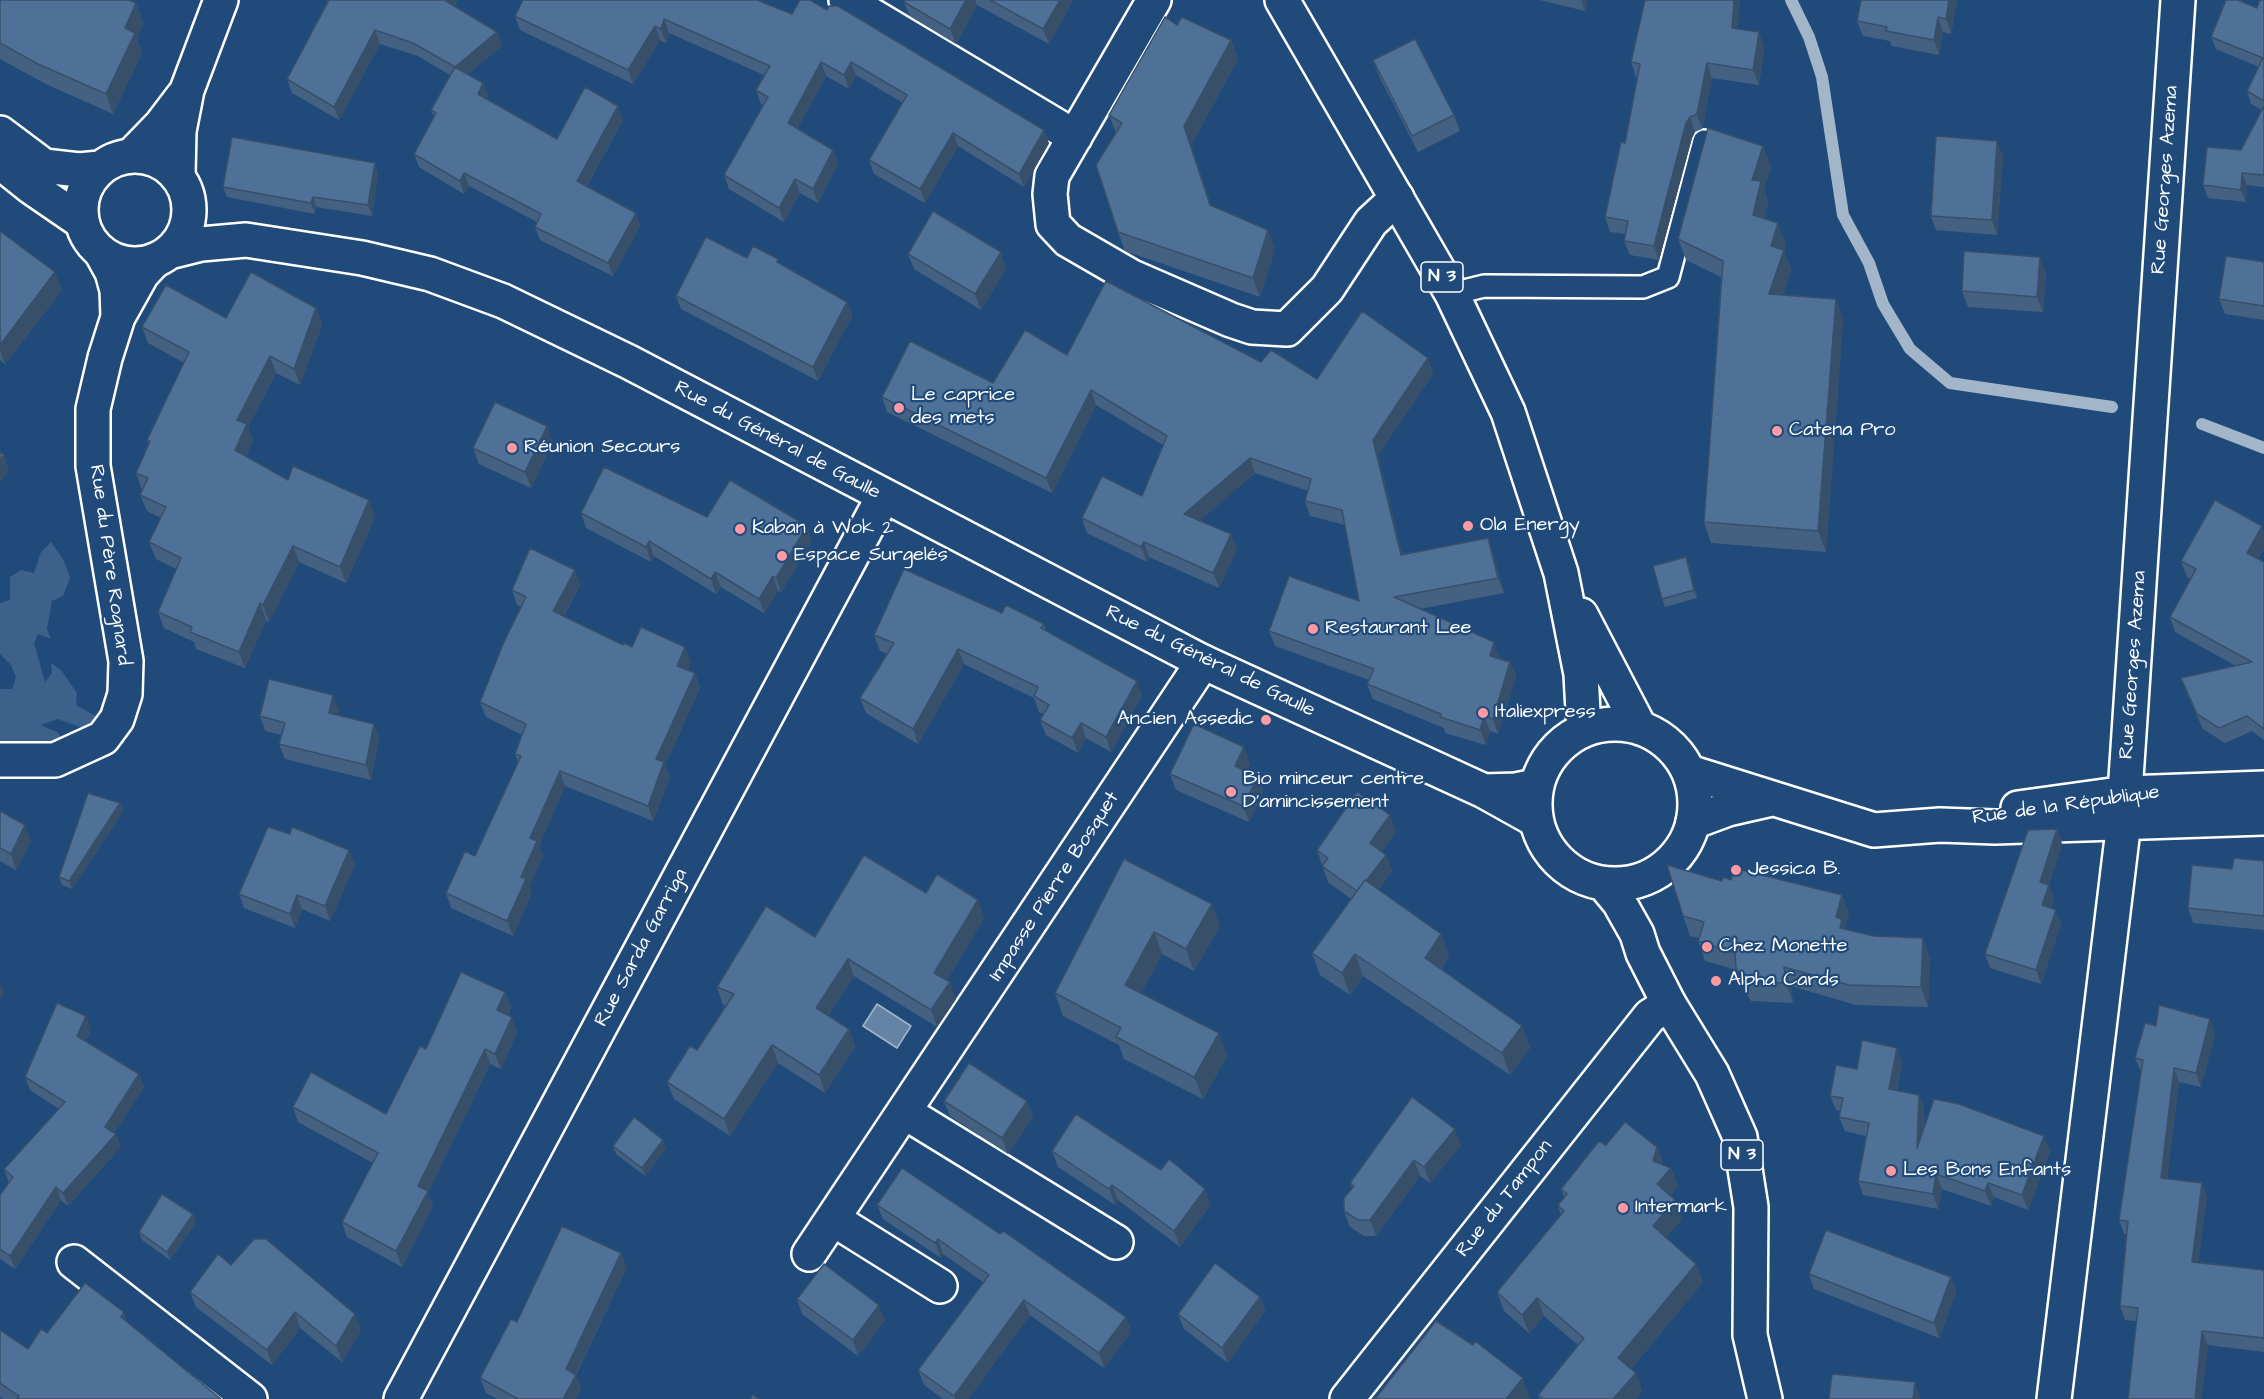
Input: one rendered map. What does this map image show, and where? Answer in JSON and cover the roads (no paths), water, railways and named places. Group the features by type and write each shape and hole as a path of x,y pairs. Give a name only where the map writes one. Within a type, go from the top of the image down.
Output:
{"street":[{"path":"183,187 165,164 149,157 132,155 115,159 100,168 83,193 80,207 86,233 101,252 127,263 141,264 162,256 180,241 187,228 190,213 183,187 179,131 187,90 221,0"},
{"path":"846,0 1075,137"},
{"path":"1154,0 1052,176 1050,194 1053,224 1068,240 1132,277 1252,327 1287,329 1327,289 1371,222 1397,198"},
{"name":"N 3","path":"1282,0 1452,294 1508,412 1561,573 1581,674 1584,730"},
{"name":"Rue Georges Azema","path":"2055,1399 2124,808 2178,0"},
{"path":"132,155 161,125 187,90"},
{"path":"0,133 44,166 79,170 100,168"},
{"path":"0,162 31,187 82,222"},
{"name":"Rue du Général de Gaulle","path":"183,187 211,218 246,240"},
{"name":"Rue du Général de Gaulle","path":"162,256 201,244 246,240 362,258 419,272 503,302 629,362 883,497 1203,662 1484,791 1536,820"},
{"name":"Rue du Père Rognard","path":"101,252 112,272 117,290 118,317"},
{"name":"Rue du Père Rognard","path":"0,760 55,760 103,738 117,718 125,694 126,661 93,466 93,409 118,317 142,273 162,256"},
{"name":"Rue Sarda Garriga","path":"401,1399 883,497"},
{"name":"N 3","path":"1561,573 1605,665 1640,728"},
{"name":"Impasse Pierre Bosquet","path":"809,1254 906,1113 1203,662"},
{"path":"1602,725 1640,728 1660,738 1677,753 1689,772 1695,805 1693,822 1683,847 1665,867 1641,880 1604,884 1580,877 1560,863 1545,844 1536,820 1534,803 1536,786 1545,763 1562,744 1584,730 1602,725"},
{"name":"Rue de la République","path":"1689,772 1778,798 1874,830 1941,825 1994,811 2124,808 2264,818"},
{"name":"Rue du Général de Gaulle","path":"1484,791 1516,790 1536,786"},
{"name":"Rue de la République","path":"2124,808 2264,788"},
{"path":"1693,822 1728,809 1778,798"},
{"name":"N 3","path":"1637,934 1641,880"},
{"name":"N 3","path":"1604,884 1619,902 1637,934 1643,953 1669,1004 1712,1074 1740,1137 1751,1207 1750,1335 1765,1399"},
{"name":"Rue du Tampon","path":"1347,1399 1650,1016 1669,1004"},
{"path":"906,1113 1116,1242"},
{"path":"834,1219 940,1286"},
{"path":"74,1262 250,1399"}],"lane":[{"path":"1452,294 1484,286 1643,287 1668,277 1704,141"}],"waterway":[{"path":"1791,0 1809,37 1822,77 1843,215 1869,263 1883,304 1910,349 1950,383 2112,407"},
{"path":"2202,424 2264,448"}],"place":[{"name":"Le caprice des mets","path":"899,408"},
{"name":"Catena Pro","path":"1777,431"},
{"name":"Réunion Secours","path":"512,448"},
{"name":"Ola Energy","path":"1468,526"},
{"name":"Kaban à Wok 2","path":"740,529"},
{"name":"Espace Surgelés","path":"782,556"},
{"name":"Restaurant Lee","path":"1313,629"},
{"name":"Italiexpress","path":"1483,713"},
{"name":"Ancien Assedic","path":"1266,720"},
{"name":"Bio minceur centre D'amincissement","path":"1231,792"},
{"name":"Jessica B.","path":"1736,870"},
{"name":"Chez Monette","path":"1707,947"},
{"name":"Alpha Cards","path":"1716,981"},
{"name":"Les Bons Enfants","path":"1891,1171"},
{"name":"Intermark","path":"1623,1208"}]}
